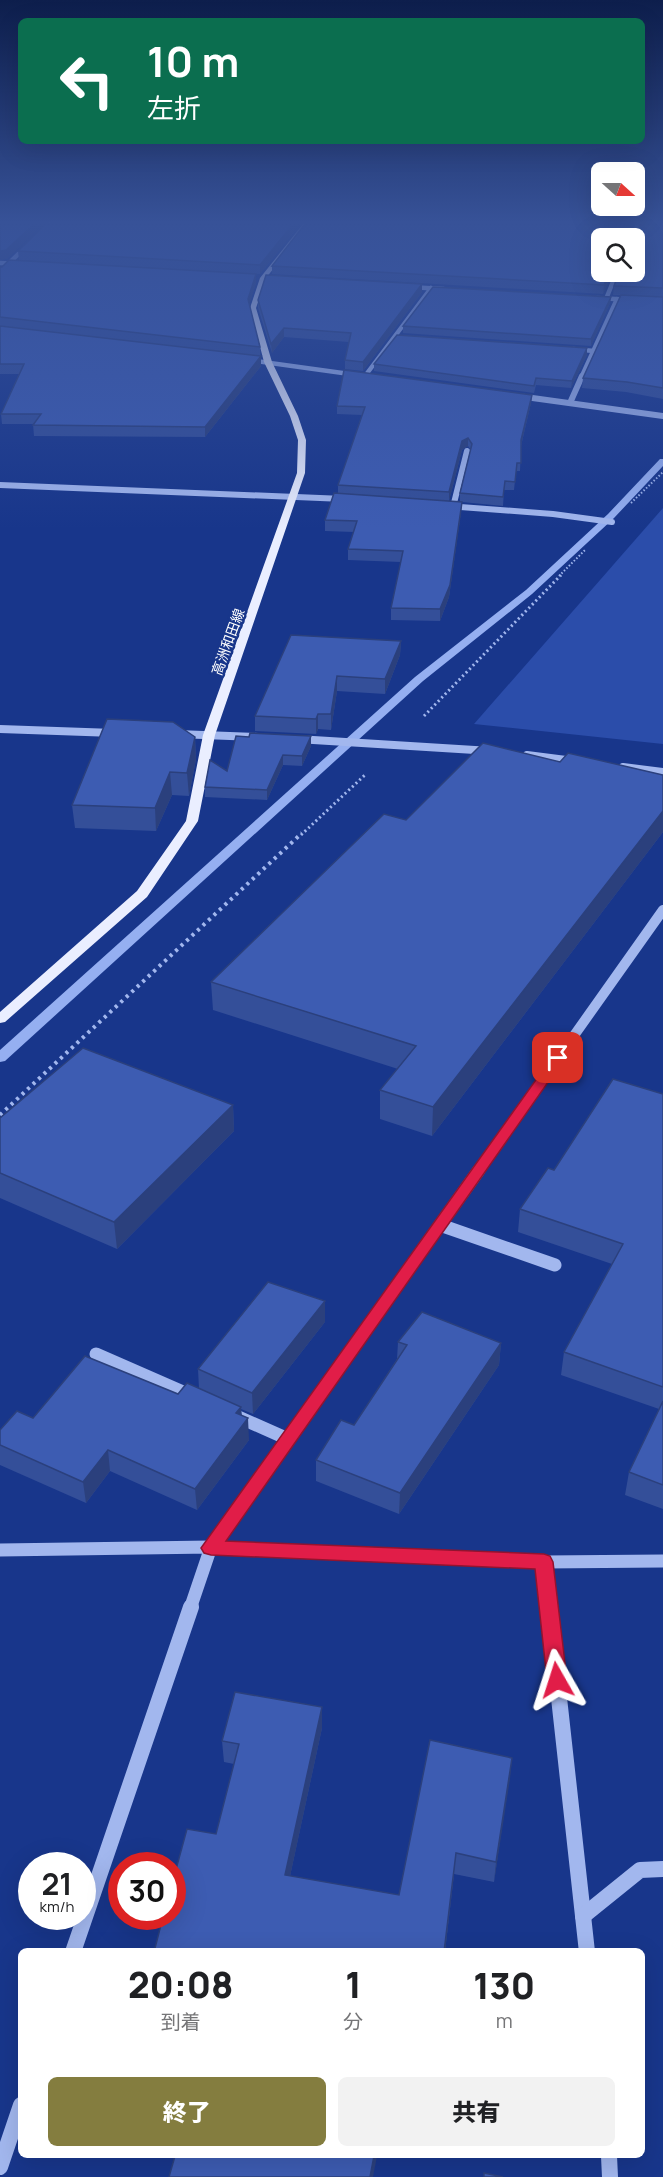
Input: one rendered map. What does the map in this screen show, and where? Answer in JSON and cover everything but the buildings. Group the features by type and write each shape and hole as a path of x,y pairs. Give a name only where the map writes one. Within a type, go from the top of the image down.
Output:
{"main road":[{"name":"高洲和田線","path":"0,1019 142,894 192,821 209,735 301,473 302,440 294,416 268,362 258,326"}],"street":[{"path":"365,376 403,326"},
{"path":"570,404 605,326"},
{"path":"394,337 406,338"},
{"path":"570,349 594,351"},
{"path":"236,358 376,377"},
{"path":"513,396 663,416"},
{"path":"453,507 467,451"},
{"path":"0,485 352,499"},
{"path":"442,506 553,514 612,522"},
{"path":"0,729 129,733"},
{"path":"163,734 268,738"},
{"path":"291,739 500,752"},
{"path":"512,753 582,762"},
{"path":"616,766 663,772"},
{"path":"74,1948 211,1548 663,910"},
{"path":"440,1225 555,1265"},
{"path":"96,1354 203,1401"},
{"path":"224,1411 288,1439"},
{"path":"0,1550 211,1548 544,1562 663,1561"},
{"path":"544,1562 586,1948"},
{"path":"583,1916 640,1870 663,1869"},
{"path":"0,2167 18,2114"},
{"path":"609,2158 610,2177"}],"path":[{"path":"0,1115 398,744 663,472"}],"shaded area":[{"path":"663,508 663,744 474,724"}],"waterway":[{"path":"0,1058 419,679 529,592 611,516 663,461"}],"route":[{"path":"557,1680 544,1562 211,1548 558,1058"}]}
